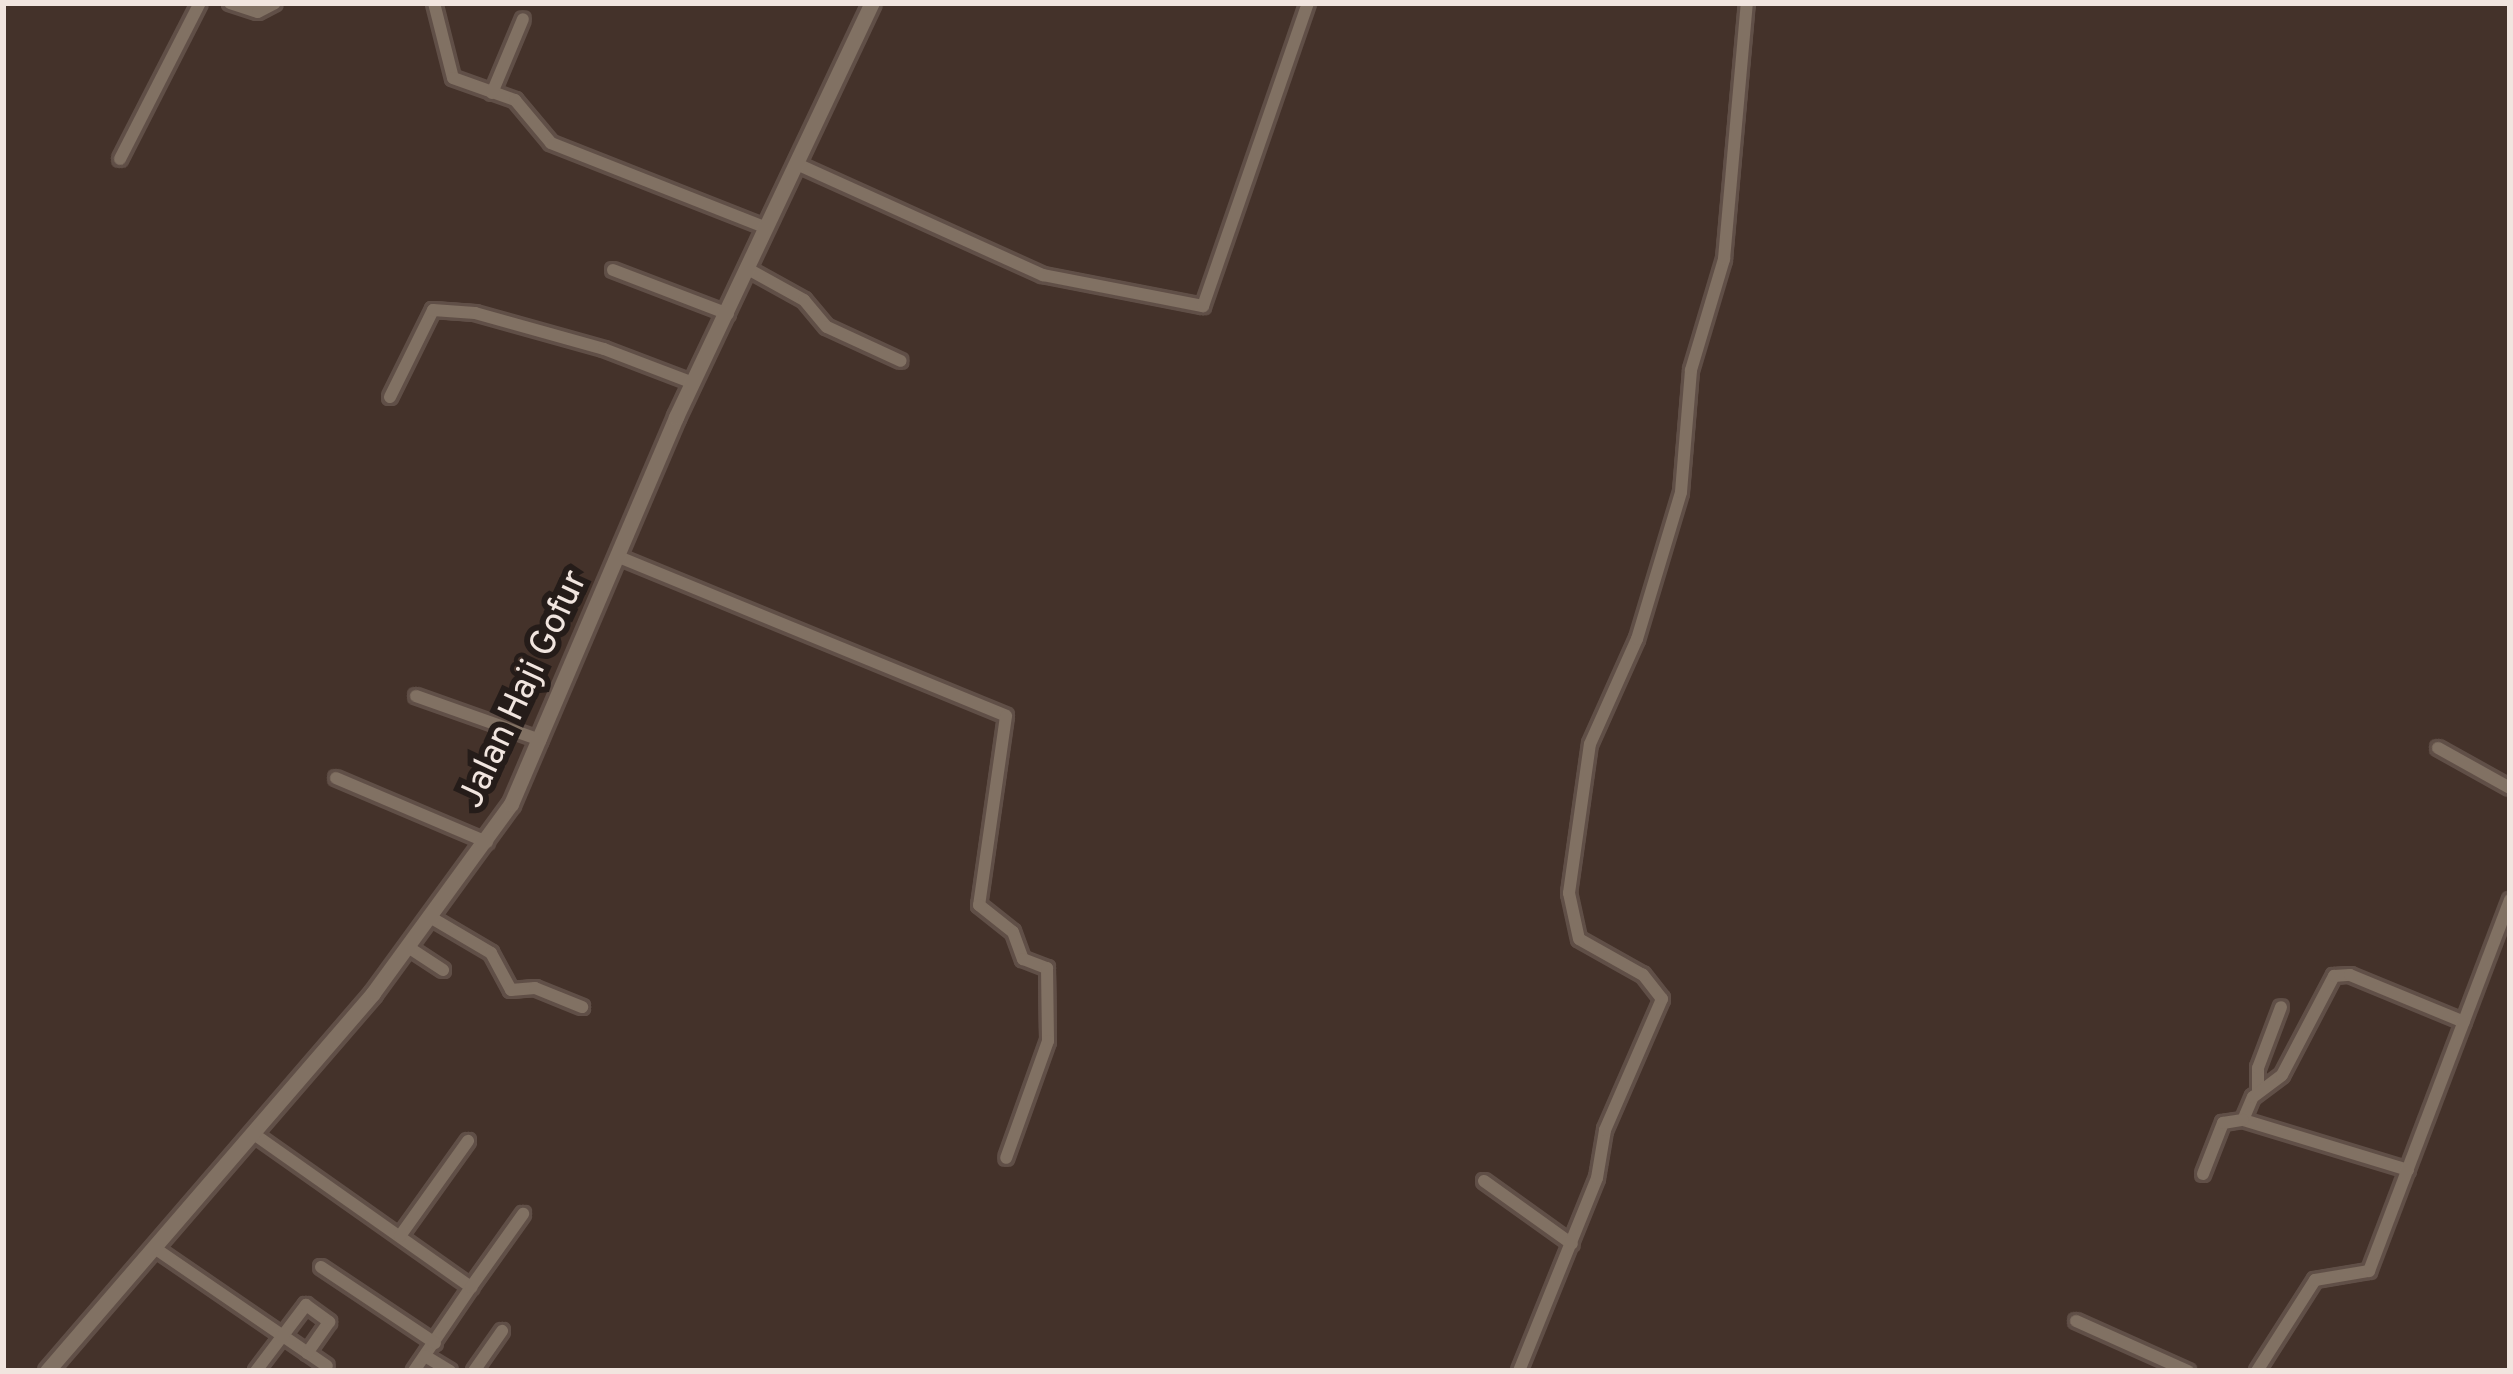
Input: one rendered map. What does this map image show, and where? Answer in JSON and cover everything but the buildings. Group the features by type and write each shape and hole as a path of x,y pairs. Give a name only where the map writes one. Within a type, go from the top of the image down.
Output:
{"street":[{"path":"120,159 200,3"},
{"path":"230,3 258,12 275,3"},
{"path":"434,3 449,75 514,100 551,143 767,228"},
{"name":"Jalan Haji Gofur","path":"47,1371 254,1135 487,842 540,740 693,383 872,3"},
{"path":"799,165 1043,275 1203,306 1308,3"},
{"path":"1520,1371 1597,1178 1604,1130 1662,993 1571,930 1575,828 1590,744 1637,639 1681,492 1691,370 1724,259 1747,3"},
{"path":"492,93 524,19"},
{"path":"748,269 805,300 827,327 901,361"},
{"path":"613,270 728,314"},
{"path":"390,398 426,316 437,310 604,349 693,383"},
{"path":"619,557 1006,716 979,905 1008,927 1023,959 1047,968 1048,1041 1006,1158"},
{"path":"416,696 540,740"},
{"path":"2438,748 2510,788"},
{"path":"335,778 487,842"},
{"path":"2257,1371 2315,1280 2369,1271 2510,900"},
{"path":"430,917 491,952 511,990 536,988 582,1007"},
{"path":"408,947 443,970"},
{"path":"2258,1090 2282,1075 2337,975 2464,1022"},
{"path":"2243,1120 2258,1090 2258,1067 2281,1006"},
{"path":"2204,1174 2223,1123 2243,1120 2408,1170"},
{"path":"254,1135 471,1287"},
{"path":"400,1236 467,1141"},
{"path":"1484,1181 1572,1244"},
{"path":"414,1371 523,1214"},
{"path":"156,1250 326,1366"},
{"path":"321,1268 435,1343"},
{"path":"256,1371 306,1305 329,1322 308,1353"},
{"path":"2076,1321 2188,1371"},
{"path":"474,1371 502,1330"},
{"path":"425,1356 450,1371"}]}
